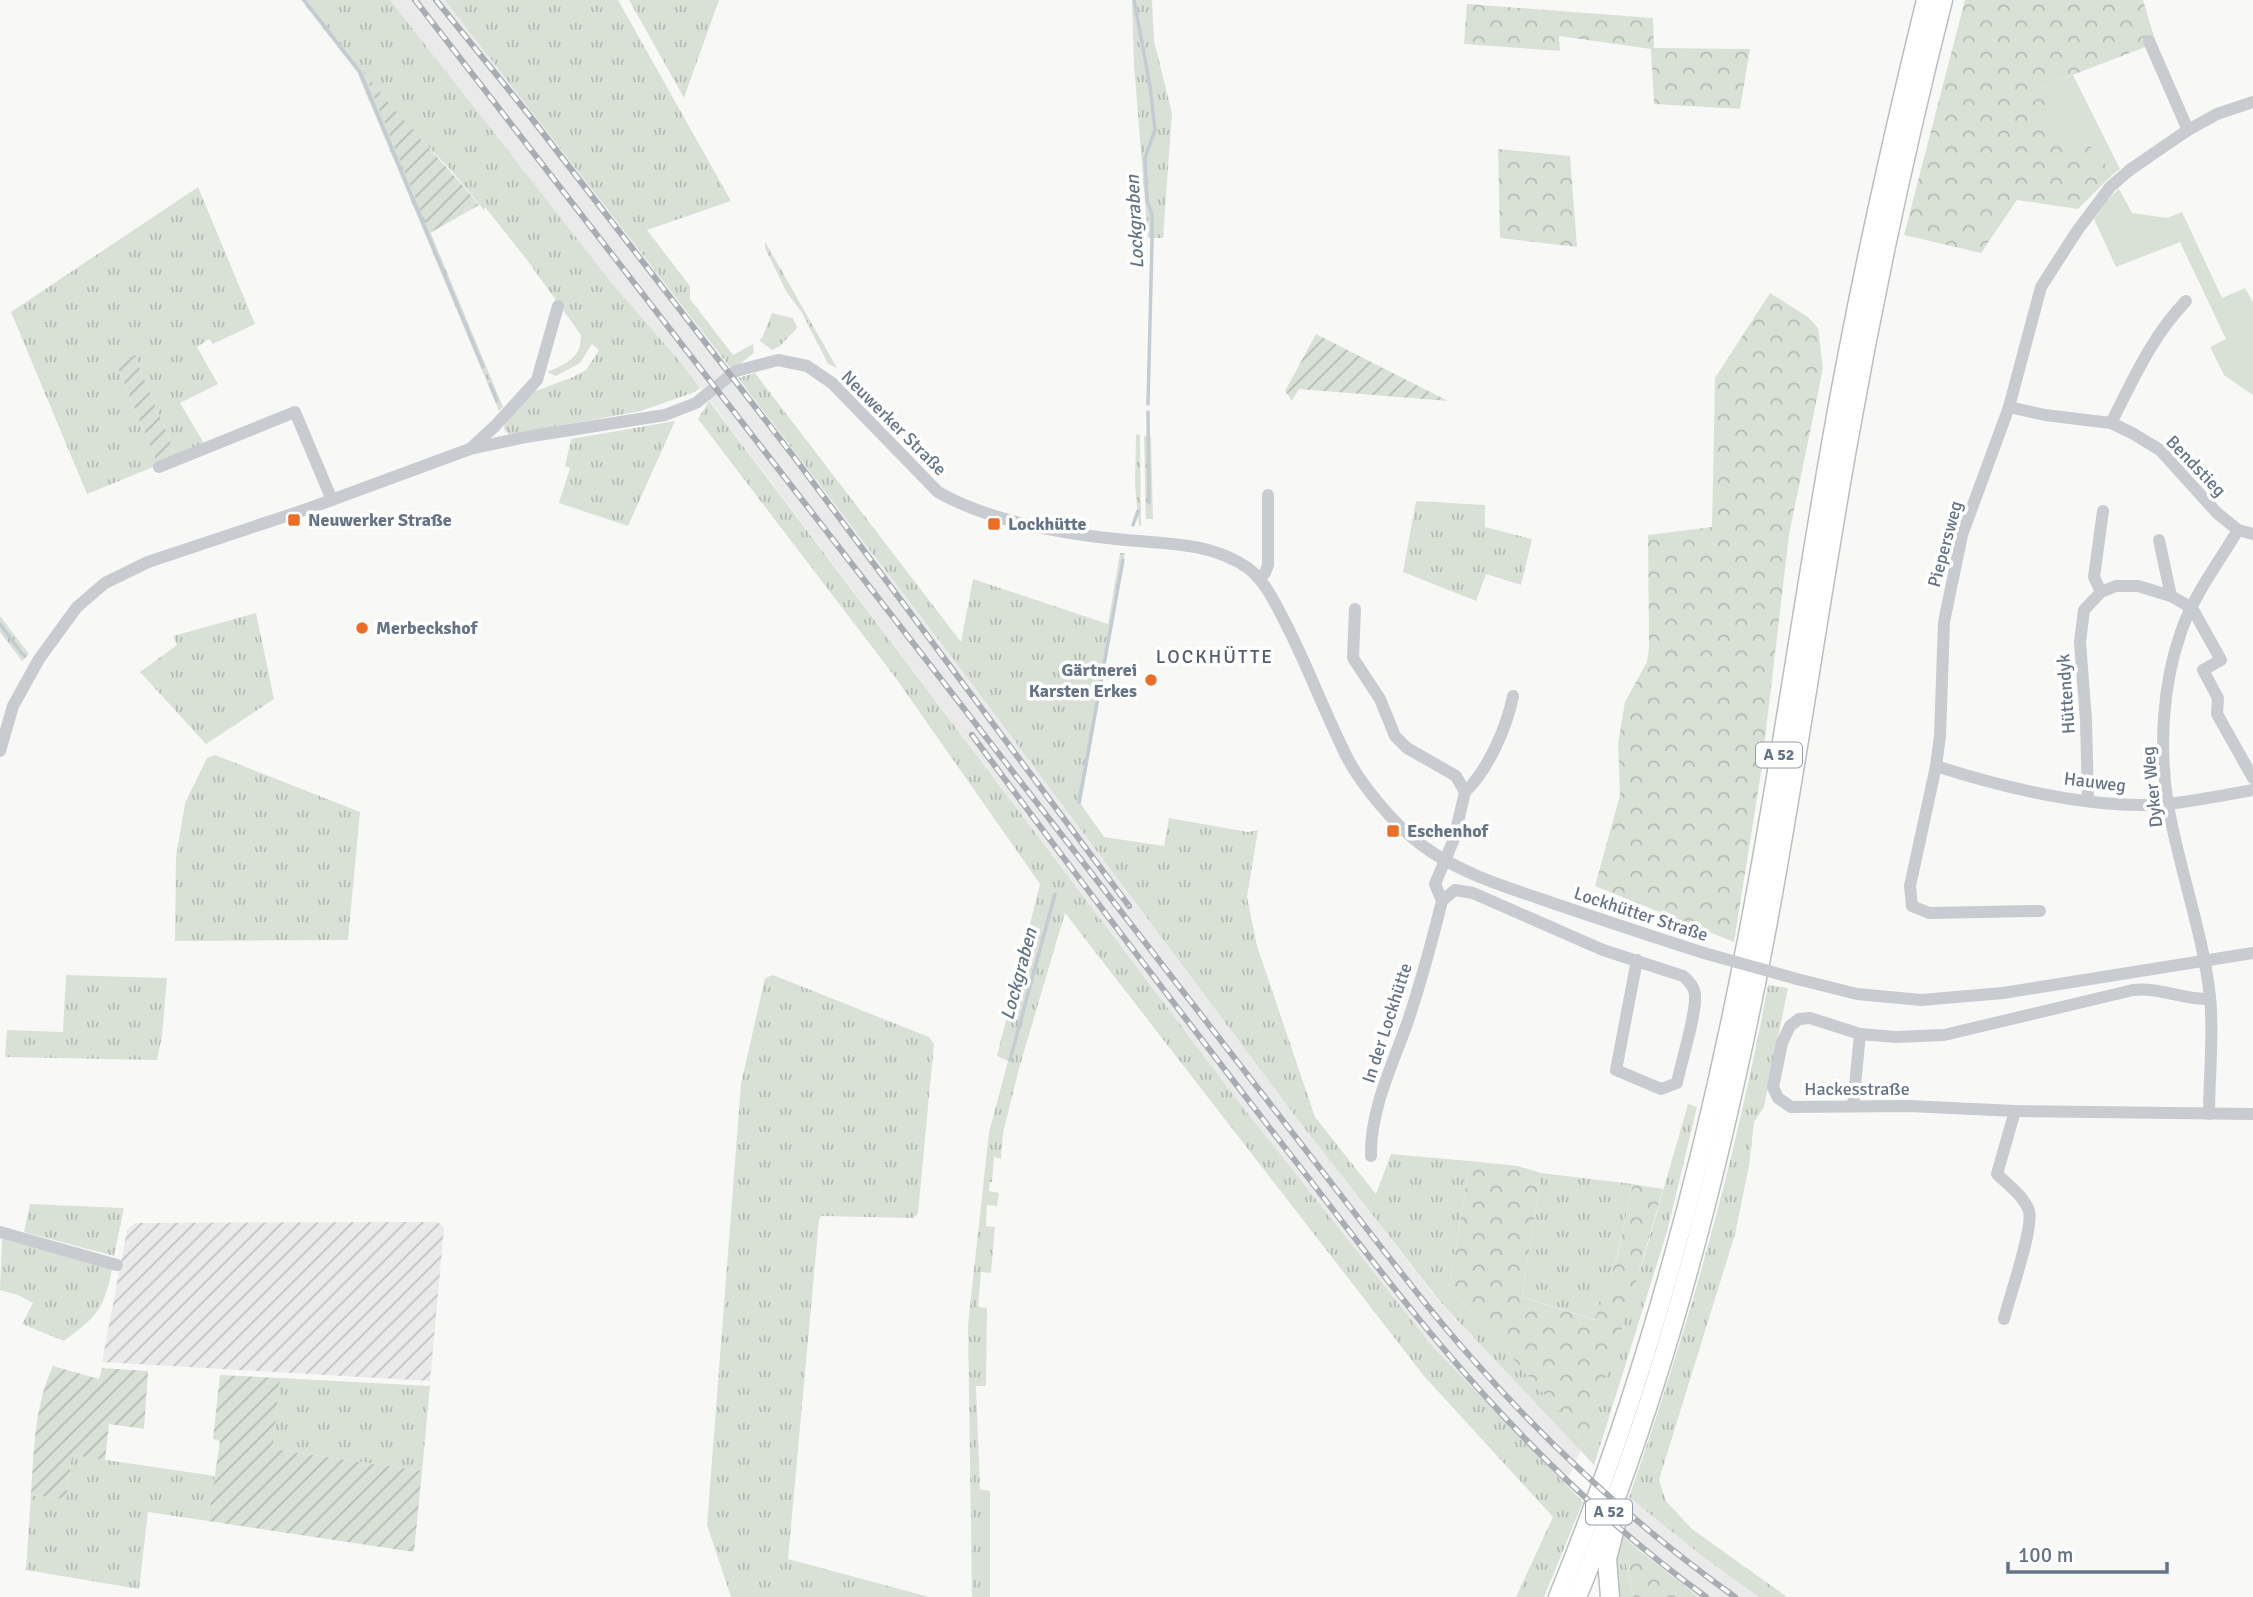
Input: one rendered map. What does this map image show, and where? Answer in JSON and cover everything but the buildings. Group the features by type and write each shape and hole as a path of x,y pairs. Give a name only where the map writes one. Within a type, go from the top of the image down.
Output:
{"highway":[{"name":"A 52","path":"1558,1597 1625,1418 1664,1294 1694,1181 1724,1049 1763,853 1853,325 1926,0"},
{"name":"A 52","path":"1577,1597 1640,1428 1681,1300 1741,1054 1777,867 1869,329 1943,0"},
{"path":"1610,1597 1608,1559 1640,1428"}],"street":[{"path":"2149,41 2188,130"},
{"name":"Piepersweg","path":"2040,911 1929,914 1912,905 1910,886 1940,736 1944,622 1962,535 2009,407 2041,287 2077,232 2110,187 2130,169 2217,114 2253,102"},
{"path":"2112,423 2145,355 2168,319 2186,301"},
{"name":"Neuwerker Straße","path":"470,449 537,380 558,306"},
{"name":"Neuwerker Straße","path":"0,751 13,706 39,659 77,607 105,583 148,562 332,500 470,449 673,413 696,403 736,371 778,360 807,366 832,383 938,492 950,499"},
{"name":"Bendstieg","path":"2009,407 2045,415 2112,423 2160,450 2217,513 2238,530 2253,534"},
{"path":"159,467 295,412 332,500"},
{"path":"1259,578 1268,565 1268,495"},
{"name":"Lockhütter Straße","path":"950,499 996,515 1053,529 1091,536 1206,548 1230,557 1259,578 1273,600 1310,672 1353,768 1376,799 1421,845 1446,861 1503,886 1704,953 1857,994 1921,1000 2175,980 2196,1000 2210,999"},
{"path":"2103,511 2094,578 2101,592 2116,586 2138,586 2171,596 2192,608 2221,660 2203,670 2218,698 2217,714 2253,778"},
{"name":"Dyker Weg","path":"2205,962 2168,804 2163,747 2165,709 2178,642 2192,608 2238,530"},
{"path":"2159,540 2171,596"},
{"name":"Hüttendyk","path":"2088,801 2087,720 2080,642 2084,610 2101,592"},
{"path":"1355,609 1353,658 1380,699 1395,736 1407,748 1456,776 1465,792 1476,781 1488,761 1513,696"},
{"name":"Hauweg","path":"1936,766 1994,785 2088,801 2168,804 2253,790"},
{"name":"In der Lockhütte","path":"1371,1156 1371,1143 1387,1076 1408,1021 1442,901 1435,884 1454,839 1465,792"},
{"path":"1442,901 1455,890 1473,893 1591,945 1637,960 1683,976 1688,980 1695,993 1677,1083 1661,1089 1616,1070 1637,960"},
{"name":"Lockhütter Straße","path":"1790,1026 1800,1019 1810,1018 1860,1034 1896,1037 1944,1035 2151,988 2175,980 2205,962 2253,953"},
{"path":"2205,962 2210,999 2209,1114"},
{"name":"Hackesstraße","path":"1790,1026 1782,1043 1773,1087 1778,1098 1791,1107 1909,1106 2015,1111 2253,1114"},
{"path":"1853,1107 1860,1034"},
{"path":"2004,1319 2030,1227 2028,1209 2021,1197 1997,1174 2015,1111"},
{"path":"0,1232 117,1265"}],"shaded area":[{"path":"390,0 445,0 458,16 951,656 1295,1116 1441,1304 1581,1450 1565,1485 1433,1347 1238,1101 682,364 611,282"},
{"path":"438,1222 444,1228 430,1381 102,1362 127,1230 135,1223"},
{"path":"1629,1497 1702,1556 1759,1597 1699,1597 1617,1532"}],"green space":[{"path":"301,0 390,0 611,282 700,388 641,411 509,435 504,429 505,421 533,392 586,370 599,350 592,344 580,363 556,376 547,372 572,359 579,349 581,335 485,207 484,210 450,169 389,107 365,74 503,407 499,411 357,72"},
{"path":"445,0 618,0 731,201 647,230 690,286 690,299 733,355 753,344 754,353 732,370"},
{"path":"629,0 719,0 684,98"},
{"path":"1132,0 1152,0 1154,41 1172,113 1163,238 1148,238 1134,65"},
{"path":"1965,0 2143,0 2156,43 2041,87 2073,141 2091,146 2113,174 2078,209 2017,200 1981,253 1904,235"},
{"path":"1467,4 1653,18 1654,48 1750,49 1740,109 1654,104 1651,49 1559,36 1560,51 1464,44"},
{"path":"363,70 391,105 479,205 430,233"},
{"path":"2073,75 2120,169 2113,174 2091,146 2051,130 2041,87"},
{"path":"1498,149 1570,156 1577,247 1500,238"},
{"path":"198,187 255,324 213,344 209,339 197,347 218,384 180,403 205,445 177,457 134,355 117,366 158,465 87,494 11,312"},
{"path":"2119,189 2132,213 2167,218 2182,212 2222,298 2245,288 2253,302 2253,395 2224,375 2210,347 2226,339 2180,242 2116,267 2094,219"},
{"path":"765,241 837,368 828,364 801,311 787,293 765,248"},
{"path":"1770,293 1808,317 1818,328 1823,368 1789,535 1761,773 1734,942 1595,886 1620,795 1618,743 1625,702 1647,662 1648,535 1712,527 1715,378"},
{"path":"772,313 793,318 797,328 780,346 772,350 759,340"},
{"path":"1316,334 1448,401 1299,389 1292,401 1285,391"},
{"path":"134,355 177,457 158,465 117,366"},
{"path":"755,373 961,642 973,579 1108,624 1120,553 1125,553 1081,804 1104,837 1164,846 1169,818 1248,832 1258,830 1247,897 1257,946 1315,1117 1376,1194 1391,1154 1470,1161 1449,1287 1576,1430 1581,1449 1644,1257 1688,1104 1697,1107 1667,1232 1594,1465 1442,1304 1295,1116 951,656 738,378"},
{"path":"709,401 1238,1101 1433,1347 1583,1502 1544,1597 1516,1597 1553,1517 1424,1376 1065,913 1020,1065 1003,1133 1001,1159 994,1157 990,1182 989,1191 999,1193 997,1206 987,1205 986,1226 995,1227 991,1273 981,1272 978,1307 987,1308 986,1386 976,1386 980,1489 990,1491 990,1597 972,1597 968,1325 989,1132 1008,1061 997,1056 1040,884 895,677 698,419"},
{"path":"675,421 628,526 559,503 570,468 565,466 571,439"},
{"path":"1136,434 1140,435 1141,526 1135,485"},
{"path":"1144,436 1151,437 1153,519 1146,519 1146,527"},
{"path":"1416,501 1485,505 1485,527 1532,539 1521,585 1486,574 1476,601 1403,572"},
{"path":"256,613 274,699 206,744 140,672 177,645 173,636"},
{"path":"0,616 29,654 22,661 0,632"},
{"path":"215,755 360,812 348,940 175,941 176,857 185,803 207,758"},
{"path":"66,975 167,978 157,1060 5,1057 7,1030 63,1032"},
{"path":"773,975 929,1037 934,1044 918,1213 913,1218 821,1216 819,1220 788,1559 929,1597 731,1597 707,1525 741,1084 765,978"},
{"path":"1768,985 1788,988 1764,1107 1754,1122 1749,1166 1735,1234 1659,1480 1666,1501 1692,1529 1787,1597 1759,1597 1702,1556 1629,1497 1671,1371 1709,1243 1741,1114"},
{"path":"1470,1161 1518,1166 1541,1173 1522,1297 1595,1320 1617,1257 1633,1184 1663,1189 1628,1310 1581,1450 1576,1430 1449,1287"},
{"path":"1541,1173 1633,1184 1617,1256 1596,1320 1522,1297"},
{"path":"30,1204 124,1208 114,1256 24,1232"},
{"path":"2,1239 112,1269 106,1294 92,1318 64,1341 22,1324 33,1303 0,1290"},
{"path":"53,1366 99,1379 102,1368 148,1371 144,1429 109,1424 105,1460 72,1455 66,1499 31,1495 38,1413"},
{"path":"220,1375 280,1378 273,1449 422,1471 414,1552 208,1521 220,1441 213,1439"},
{"path":"280,1378 430,1386 422,1471 273,1449"},
{"path":"72,1455 215,1476 208,1521 148,1512 139,1589 26,1570 31,1495 66,1499"},
{"path":"1619,1533 1633,1545 1625,1561 1634,1597 1617,1597 1613,1571"},
{"path":"1633,1545 1699,1597 1634,1597 1625,1560"}],"waterway":[{"path":"304,0 360,72 483,367"},
{"name":"Lockgraben","path":"1134,0 1155,130 1145,158 1147,200 1152,215 1148,404"},
{"path":"490,384 497,401"},
{"name":"Lockgraben","path":"1148,412 1149,503"},
{"name":"Lockgraben","path":"1133,525 1138,511"},
{"name":"Lockgraben","path":"1079,802 1123,560"},
{"path":"0,624 23,655"},
{"name":"Lockgraben","path":"1010,1060 1055,894"}],"railway":[{"path":"415,0 1446,1329 1529,1420 1594,1483 1663,1542 1735,1597"},
{"path":"436,0 529,115 794,457 1129,906"},
{"path":"972,735 1246,1098 1449,1355 1508,1421 1570,1484 1636,1543 1706,1597"}],"place":[{"name":"Neuwerker Straße","path":"294,520"},
{"name":"Lockhütte","path":"994,524"},
{"name":"Merbeckshof","path":"362,628"},
{"name":"Gärtnerei Karsten Erkes","path":"1151,680"},
{"name":"Eschenhof","path":"1393,831"}],"district":[{"name":"LOCKHÜTTE","path":"1215,657"}]}
